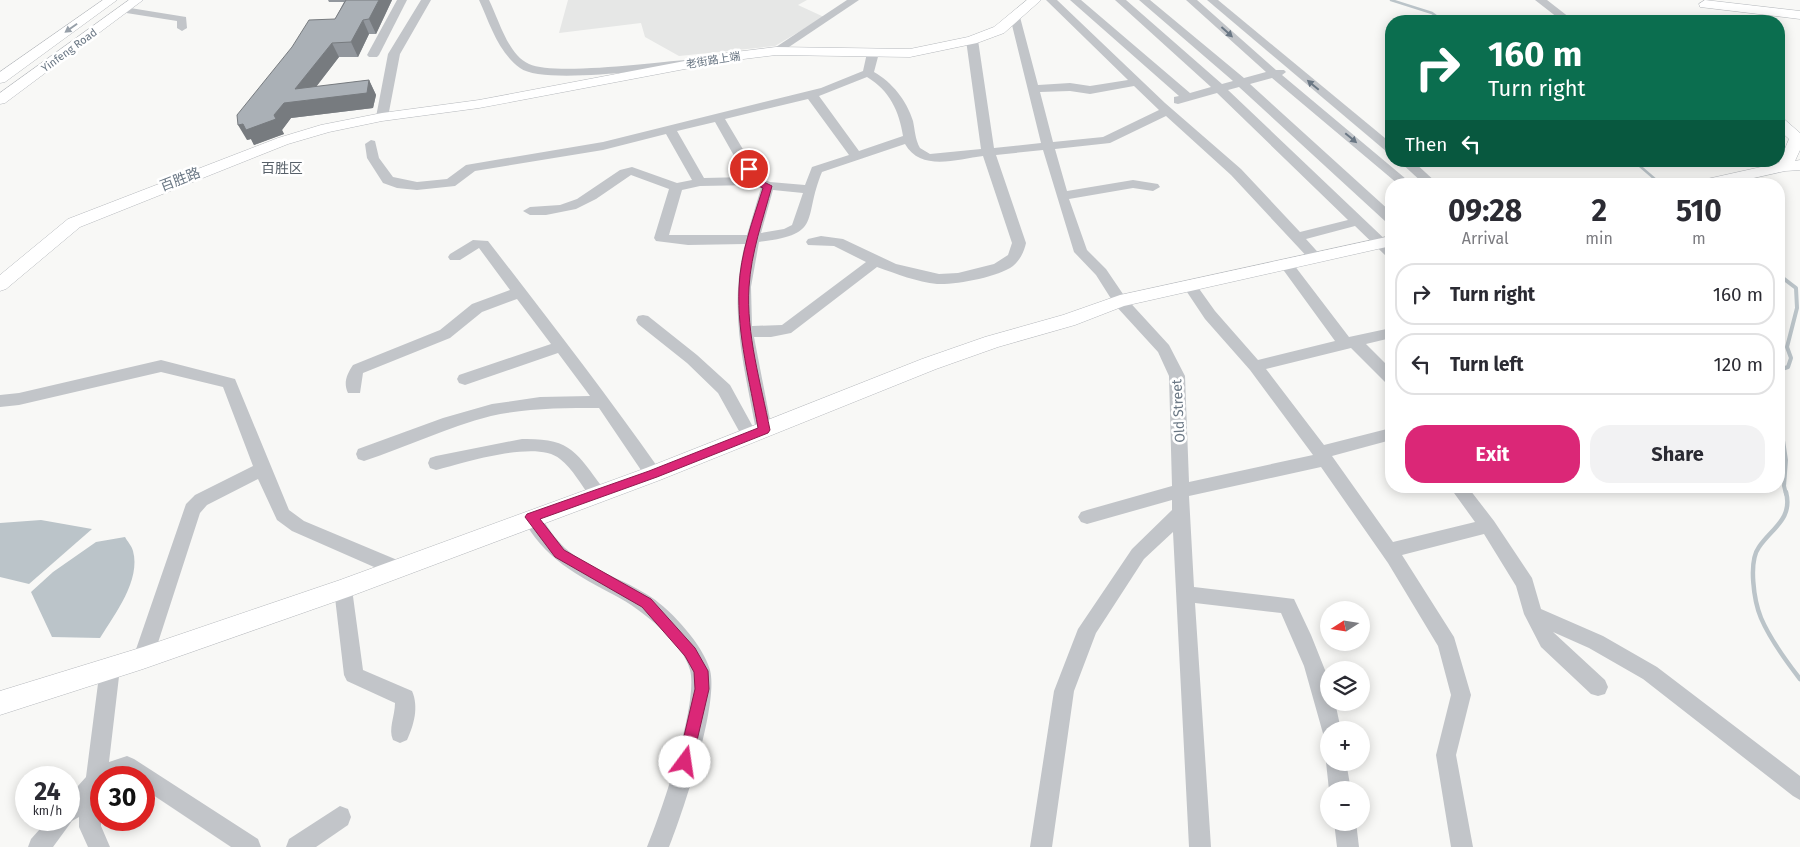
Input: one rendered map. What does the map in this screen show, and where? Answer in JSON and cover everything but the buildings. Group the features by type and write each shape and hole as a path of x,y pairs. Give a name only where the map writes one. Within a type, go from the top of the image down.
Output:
{"main road":[{"name":"Yinfeng Road","path":"0,79 111,0"},
{"name":"Yinfeng Road","path":"0,100 137,0"},
{"name":"老街路上端","path":"382,117 479,104 697,63 776,52 910,53 972,40 999,30 1030,1"},
{"path":"1702,2 1800,16"},
{"path":"1702,2 1716,15"},
{"name":"百胜路","path":"0,284 74,223 151,190 283,141 326,128 382,117"},
{"path":"1785,127 1799,140 1792,165"},
{"path":"1732,178 1783,167"},
{"path":"0,704 143,658 343,589 531,517 653,474 930,364 1120,301 1286,264 1385,247"}],"street":[{"path":"373,55 402,0"},
{"path":"382,117 394,54 426,0"},
{"path":"484,0 507,50 526,67 551,72 571,72 697,63"},
{"path":"776,52 854,0"},
{"path":"1052,0 1164,108 1236,172 1317,259"},
{"path":"1075,0 1187,97"},
{"path":"1120,0 1219,88 1385,243"},
{"path":"1144,0 1240,82 1385,215"},
{"path":"1191,0 1273,73 1385,166"},
{"path":"1212,0 1385,145"},
{"path":"1540,0 1561,15"},
{"path":"124,10 182,18 182,28"},
{"name":"Old Street","path":"1015,17 1048,147 1062,196 1082,252 1101,272 1120,301 1164,349 1177,376 1181,514 1200,847"},
{"path":"813,242 828,239 876,261 906,271 940,279 995,269 1011,262 1018,252 1019,243 988,151 972,40"},
{"path":"371,144 373,158 388,180 397,184 426,186 450,183 471,168 603,146 846,84 868,73 873,53"},
{"path":"360,56 394,54"},
{"path":"868,73 876,77 898,101 905,113 908,139 917,152 928,158 1106,140 1187,97 1294,69"},
{"path":"1033,89 1070,87 1090,90 1137,82"},
{"path":"811,94 856,156"},
{"path":"718,117 761,184 744,287 746,331 757,433"},
{"path":"670,130 700,182"},
{"path":"676,187 661,238 752,240 792,232 796,229 817,170 908,139"},
{"path":"1386,167 1399,178"},
{"path":"1413,167 1425,178"},
{"path":"530,211 556,211 570,208 588,199 625,173 632,171 676,187 700,182 761,184 810,189"},
{"path":"1062,196 1133,184 1153,187"},
{"path":"1297,237 1360,221"},
{"path":"455,257 473,244 483,244 603,402 653,474"},
{"path":"746,331 770,332 786,329 876,261"},
{"path":"1286,264 1349,342 1385,373"},
{"path":"1190,286 1210,315 1255,366 1322,455 1389,551 1447,643 1462,695 1446,755 1462,847"},
{"path":"354,390 354,376 358,369 445,334 477,308 520,292"},
{"path":"643,320 692,359 724,389 757,433"},
{"path":"1255,366 1385,334"},
{"path":"465,378 560,346"},
{"path":"0,401 19,399 161,366 229,383 264,468 275,501 283,516 298,526 396,568"},
{"path":"364,454 478,413 515,406 603,402"},
{"path":"1087,517 1322,455 1385,436"},
{"path":"436,462 516,445 549,446 564,452 597,493"},
{"path":"143,658 192,509 200,500 264,468"},
{"path":"1462,493 1488,526 1525,584 1533,614 1548,641 1598,687"},
{"path":"1041,847 1064,691 1088,629 1138,554 1181,514"},
{"path":"531,517 559,553 647,603 690,652 701,671 702,689 682,776 659,847"},
{"path":"1389,551 1488,526"},
{"path":"343,589 354,674 405,698 405,716 400,733"},
{"path":"1186,594 1288,605 1307,644 1327,705 1330,721"},
{"path":"1533,614 1596,642 1650,673 1800,788"},
{"path":"98,766 110,668"},
{"path":"155,784 250,847"},
{"path":"80,799 90,788"},
{"path":"90,804 90,827"},
{"path":"298,847 340,817"},
{"path":"40,847 53,831"},
{"path":"92,831 99,847"},
{"path":"1346,831 1348,847"}],"shaded area":[{"path":"568,0 807,0 798,5 824,17 775,46 679,56 645,37 641,23 559,33"},
{"path":"41,520 92,529 29,584 0,577 0,523"},
{"path":"125,537 133,551 133,573 130,585 119,608 100,638 52,637 31,592 53,572 96,542"}],"waterway":[{"path":"1391,0 1435,15"},
{"path":"1641,167 1654,178"},
{"path":"1785,280 1796,288 1797,308 1787,347 1791,358 1788,367 1785,368"},
{"path":"1785,453 1785,473"},
{"path":"1785,490 1786,494"},
{"path":"1786,492 1787,509 1784,516 1764,540 1756,554 1753,582 1761,618 1779,650 1800,679"}],"district":[{"name":"百胜区","path":"282,168"}],"route":[{"path":"685,762 702,689 701,671 690,652 647,603 578,566 559,553 531,517 653,474 764,430 746,331 744,287 752,240 768,186 755,181 749,169"}]}
